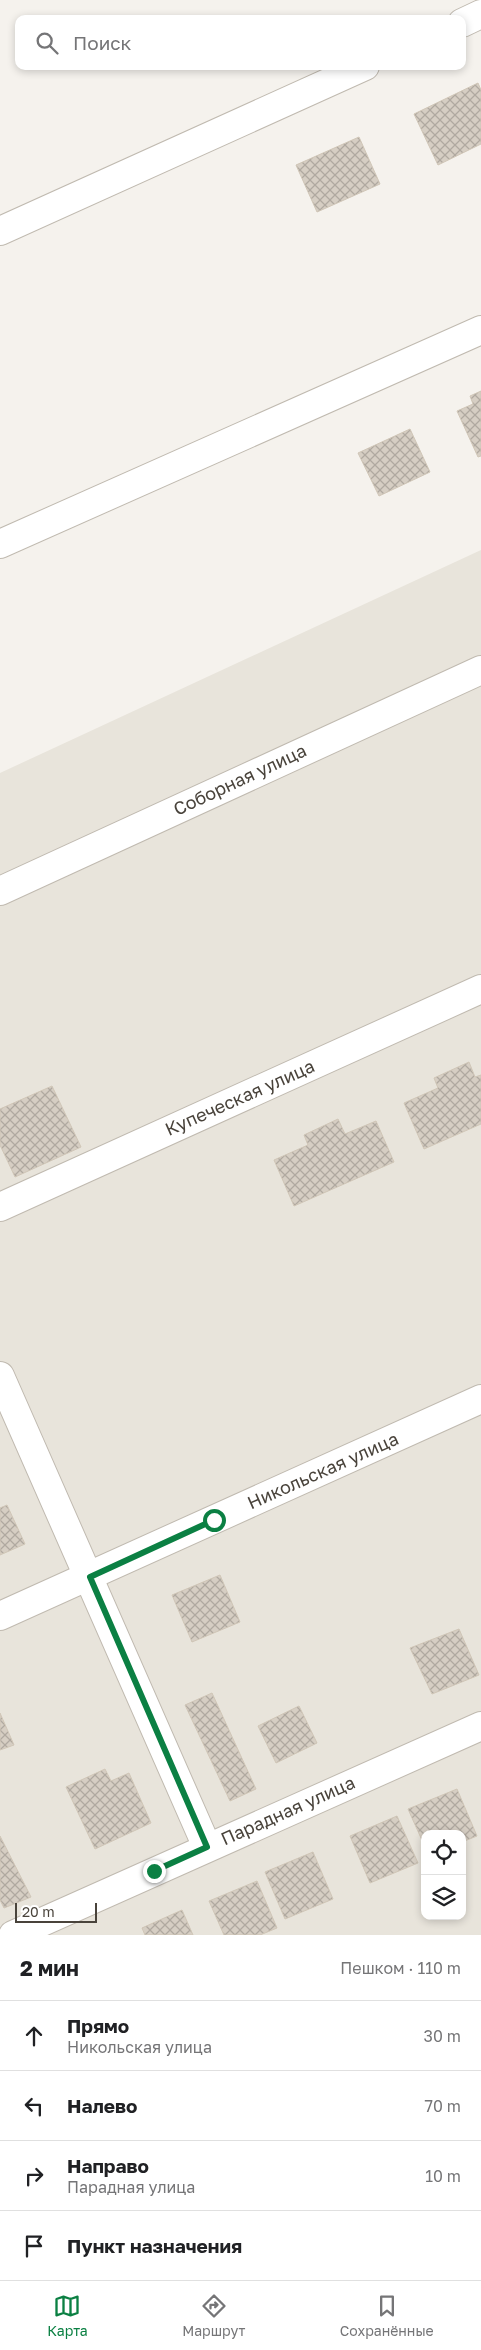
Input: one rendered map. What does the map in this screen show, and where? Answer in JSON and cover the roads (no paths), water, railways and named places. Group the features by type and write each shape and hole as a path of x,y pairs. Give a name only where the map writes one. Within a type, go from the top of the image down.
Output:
{"street":[{"path":"466,21 481,14"},
{"path":"0,230 356,70"},
{"path":"0,544 481,330"},
{"name":"Соборная улица","path":"0,891 481,670"},
{"name":"Купеческая улица","path":"0,1207 481,989"},
{"path":"0,1376 90,1577 207,1847"},
{"name":"Никольская улица","path":"0,1616 481,1399"},
{"name":"Парадная улица","path":"13,1935 481,1726"}]}
